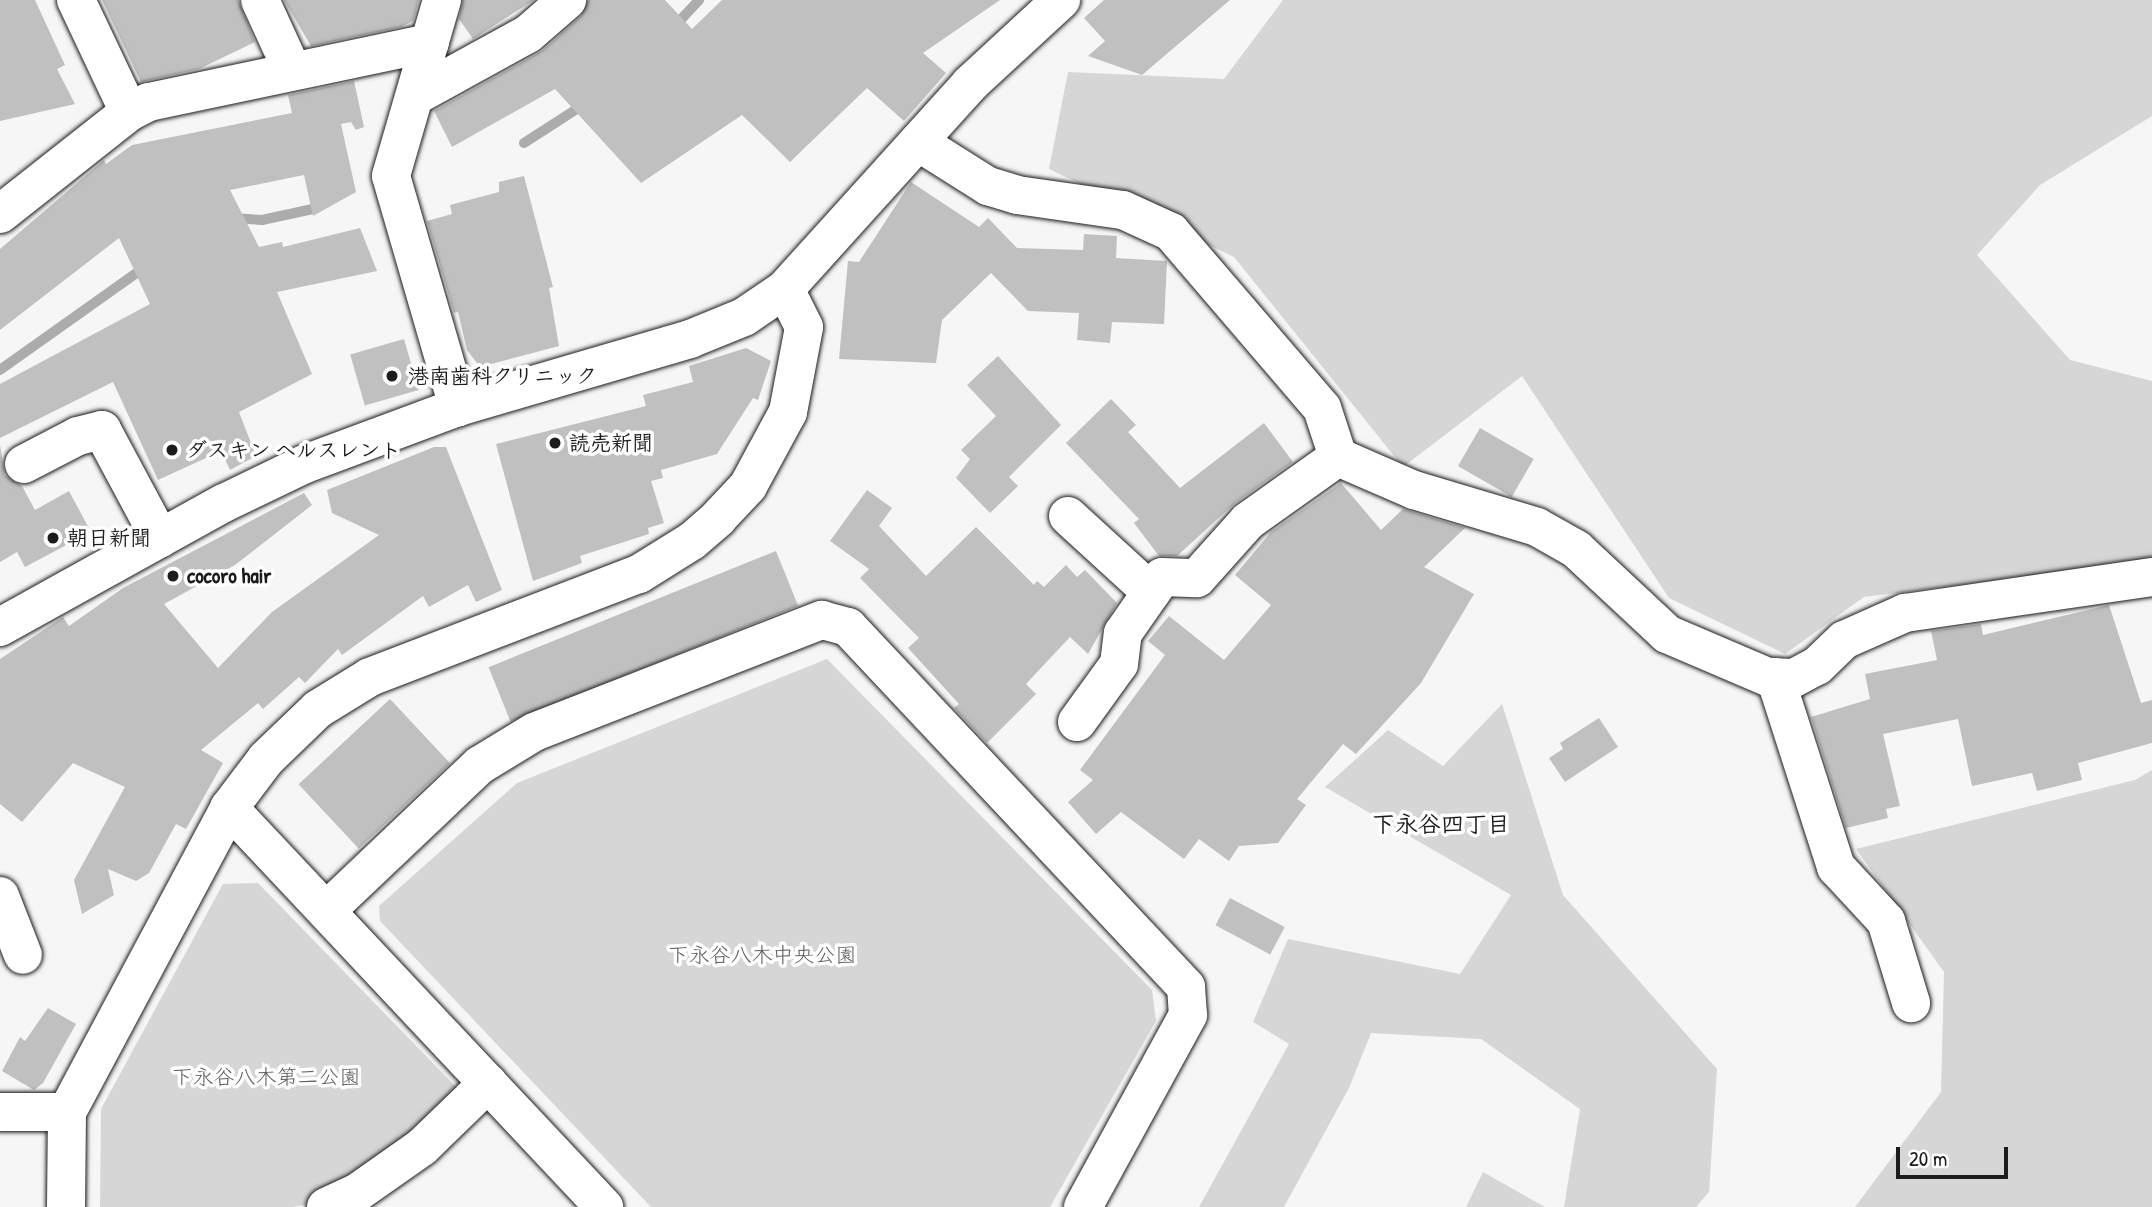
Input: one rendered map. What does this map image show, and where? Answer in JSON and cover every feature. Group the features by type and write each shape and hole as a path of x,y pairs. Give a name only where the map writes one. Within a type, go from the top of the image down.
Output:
{"street":[{"path":"76,0 129,112"},
{"path":"260,0 292,70"},
{"path":"442,0 391,176 457,407"},
{"path":"415,96 528,34 567,0"},
{"path":"0,626 160,538 305,464 457,407 690,339 744,317 785,289 970,84 1062,0"},
{"path":"0,214 129,112 149,102 430,43"},
{"path":"918,142 988,186 1017,195 1123,210 1171,232 1322,408 1338,457 1414,490 1537,527 1576,549 1667,634 1774,677 1794,678 1817,666 1844,640 1905,613 2152,577"},
{"path":"66,1207 67,1111 229,808 266,759 342,692 370,677 639,574 683,547 718,518 748,486 788,412 804,327 785,289"},
{"path":"24,464 78,436 102,430 160,538"},
{"path":"1077,722 1119,664 1123,634 1162,577 1197,578 1248,521 1338,457"},
{"path":"1068,516 1152,592"},
{"path":"326,911 480,765 534,732 822,620 848,627 1186,987 1188,1015 1083,1207"},
{"path":"1774,677 1836,867 1886,921 1911,1003"},
{"path":"229,808 604,1207"},
{"path":"0,895 23,955"},
{"path":"326,1207 358,1192 422,1147 488,1083"},
{"path":"0,1112 67,1111"}],"green space":[{"path":"1283,0 2152,0 2152,116 2040,185 1977,255 2070,360 2152,381 2152,561 1864,597 1785,654 1669,598 1522,376 1403,467 1234,257 1049,169 1068,72 1224,79"},
{"name":"下永谷八木中央公園","path":"827,659 1152,990 1156,1021 1050,1207 651,1207 380,921 379,906 517,783"},
{"path":"1502,704 1563,895 1717,1069 1709,1192 1696,1207 1564,1207 1580,1109 1481,1039 1371,1033 1349,1088 1284,1207 1199,1207 1289,1044 1253,1022 1288,939 1460,974 1511,895 1325,787 1388,730 1443,766"},
{"path":"2152,770 2152,1207 1855,1207 1941,1092 1944,972 1856,849 2135,780"},
{"name":"下永谷八木第二公園","path":"258,883 461,1092 384,1162 318,1203 291,1207 100,1207 101,1109 223,884"},
{"path":"1483,1172 1545,1207 1466,1207"}],"building":[{"path":"0,0 35,0 65,65 57,69 75,104 0,121"},
{"path":"102,0 238,0 255,42 199,69 141,82"},
{"path":"284,0 419,0 413,21 401,27 311,46"},
{"path":"463,0 534,0 473,39 459,19"},
{"path":"588,0 665,0 692,29 722,0 1000,0 923,53 946,73 904,121 867,88 790,162 742,115 641,183 555,89 452,147 434,111 542,51 581,16"},
{"path":"1104,0 1230,0 1142,75 1088,56 1105,41 1084,18"},
{"path":"354,81 364,127 356,130 351,122 341,124 356,192 313,216 304,175 230,190 259,247 282,242 283,247 360,228 377,271 277,292 312,374 239,412 256,456 230,470 221,451 158,480 113,382 0,438 0,384 150,304 119,238 0,330 0,249 104,160 106,164 132,145 292,113 288,95"},
{"path":"524,176 553,287 549,288 559,346 480,367 467,350 458,312 454,313 427,221 452,214 450,205 499,192 499,182"},
{"path":"911,182 979,227 988,218 1017,248 1083,250 1084,234 1117,236 1116,258 1167,261 1164,324 1112,322 1110,343 1077,340 1079,313 1028,311 991,273 942,320 936,363 839,359 848,261 859,262"},
{"path":"404,339 419,390 365,405 350,354"},
{"path":"746,348 771,361 758,400 753,398 717,454 661,470 663,478 651,481 664,523 648,528 649,534 580,556 582,563 533,581 496,444 646,406 643,395 693,382 689,366"},
{"path":"998,356 1061,425 1009,477 1018,486 990,513 956,478 970,459 961,450 996,416 967,385"},
{"path":"1111,399 1136,425 1128,432 1180,488 1264,423 1293,462 1235,503 1177,556 1159,556 1134,523 1139,519 1066,443"},
{"path":"1480,428 1534,459 1512,497 1458,466"},
{"path":"0,445 5,475 22,486 35,510 69,491 91,532 25,567 17,552 0,562"},
{"path":"434,447 446,447 502,590 476,602 468,585 429,607 423,596 342,655 338,649 305,683 299,677 263,709 258,703 201,750 223,763 186,829 176,824 149,873 136,881 108,869 114,895 82,914 74,880 125,787 73,763 22,822 0,804 0,659 63,617 69,626 123,588 304,493 312,505 235,565 164,604 218,668 272,612 379,535 332,513 327,490"},
{"path":"1341,483 1381,530 1403,509 1465,528 1424,567 1474,594 1421,683 1356,754 1343,744 1297,799 1306,805 1278,843 1239,846 1229,861 1199,839 1184,859 1121,812 1096,834 1068,802 1093,780 1080,770 1165,655 1148,641 1169,616 1224,660 1271,605 1235,575 1271,532"},
{"path":"867,490 892,508 879,526 926,576 976,527 1034,585 1037,581 1044,587 1066,565 1077,577 1085,570 1117,603 1088,654 1070,637 1026,684 1036,694 987,743 954,708 959,704 908,648 919,638 860,578 869,569 830,541"},
{"path":"776,551 798,606 511,722 489,667"},
{"path":"2109,605 2141,703 2152,700 2152,743 2078,763 2082,780 2037,791 2032,773 1972,786 1958,719 1883,734 1900,806 1886,809 1888,818 1846,828 1811,717 1870,699 1865,674 1937,660 1931,631 1981,624 1983,635"},
{"path":"390,699 450,763 359,849 299,784"},
{"path":"1599,718 1618,747 1565,782 1549,758 1563,749 1560,743"},
{"path":"1230,898 1285,927 1270,954 1215,925"},
{"path":"48,1008 76,1024 43,1083 34,1090 2,1071 20,1037 25,1041"}],"waterway":[{"path":"672,29 699,0"},
{"path":"524,143 586,103"},
{"path":"233,218 262,220 313,209"},
{"path":"0,370 145,267"}],"place":[{"name":"港南歯科クリニック","path":"392,376"},
{"name":"読売新聞","path":"555,443"},
{"name":"ダスキン ヘルスレント","path":"172,450"},
{"name":"朝日新聞","path":"53,538"},
{"name":"cocoro hair","path":"173,576"}],"district":[{"name":"下永谷四丁目","path":"1441,824"}]}
